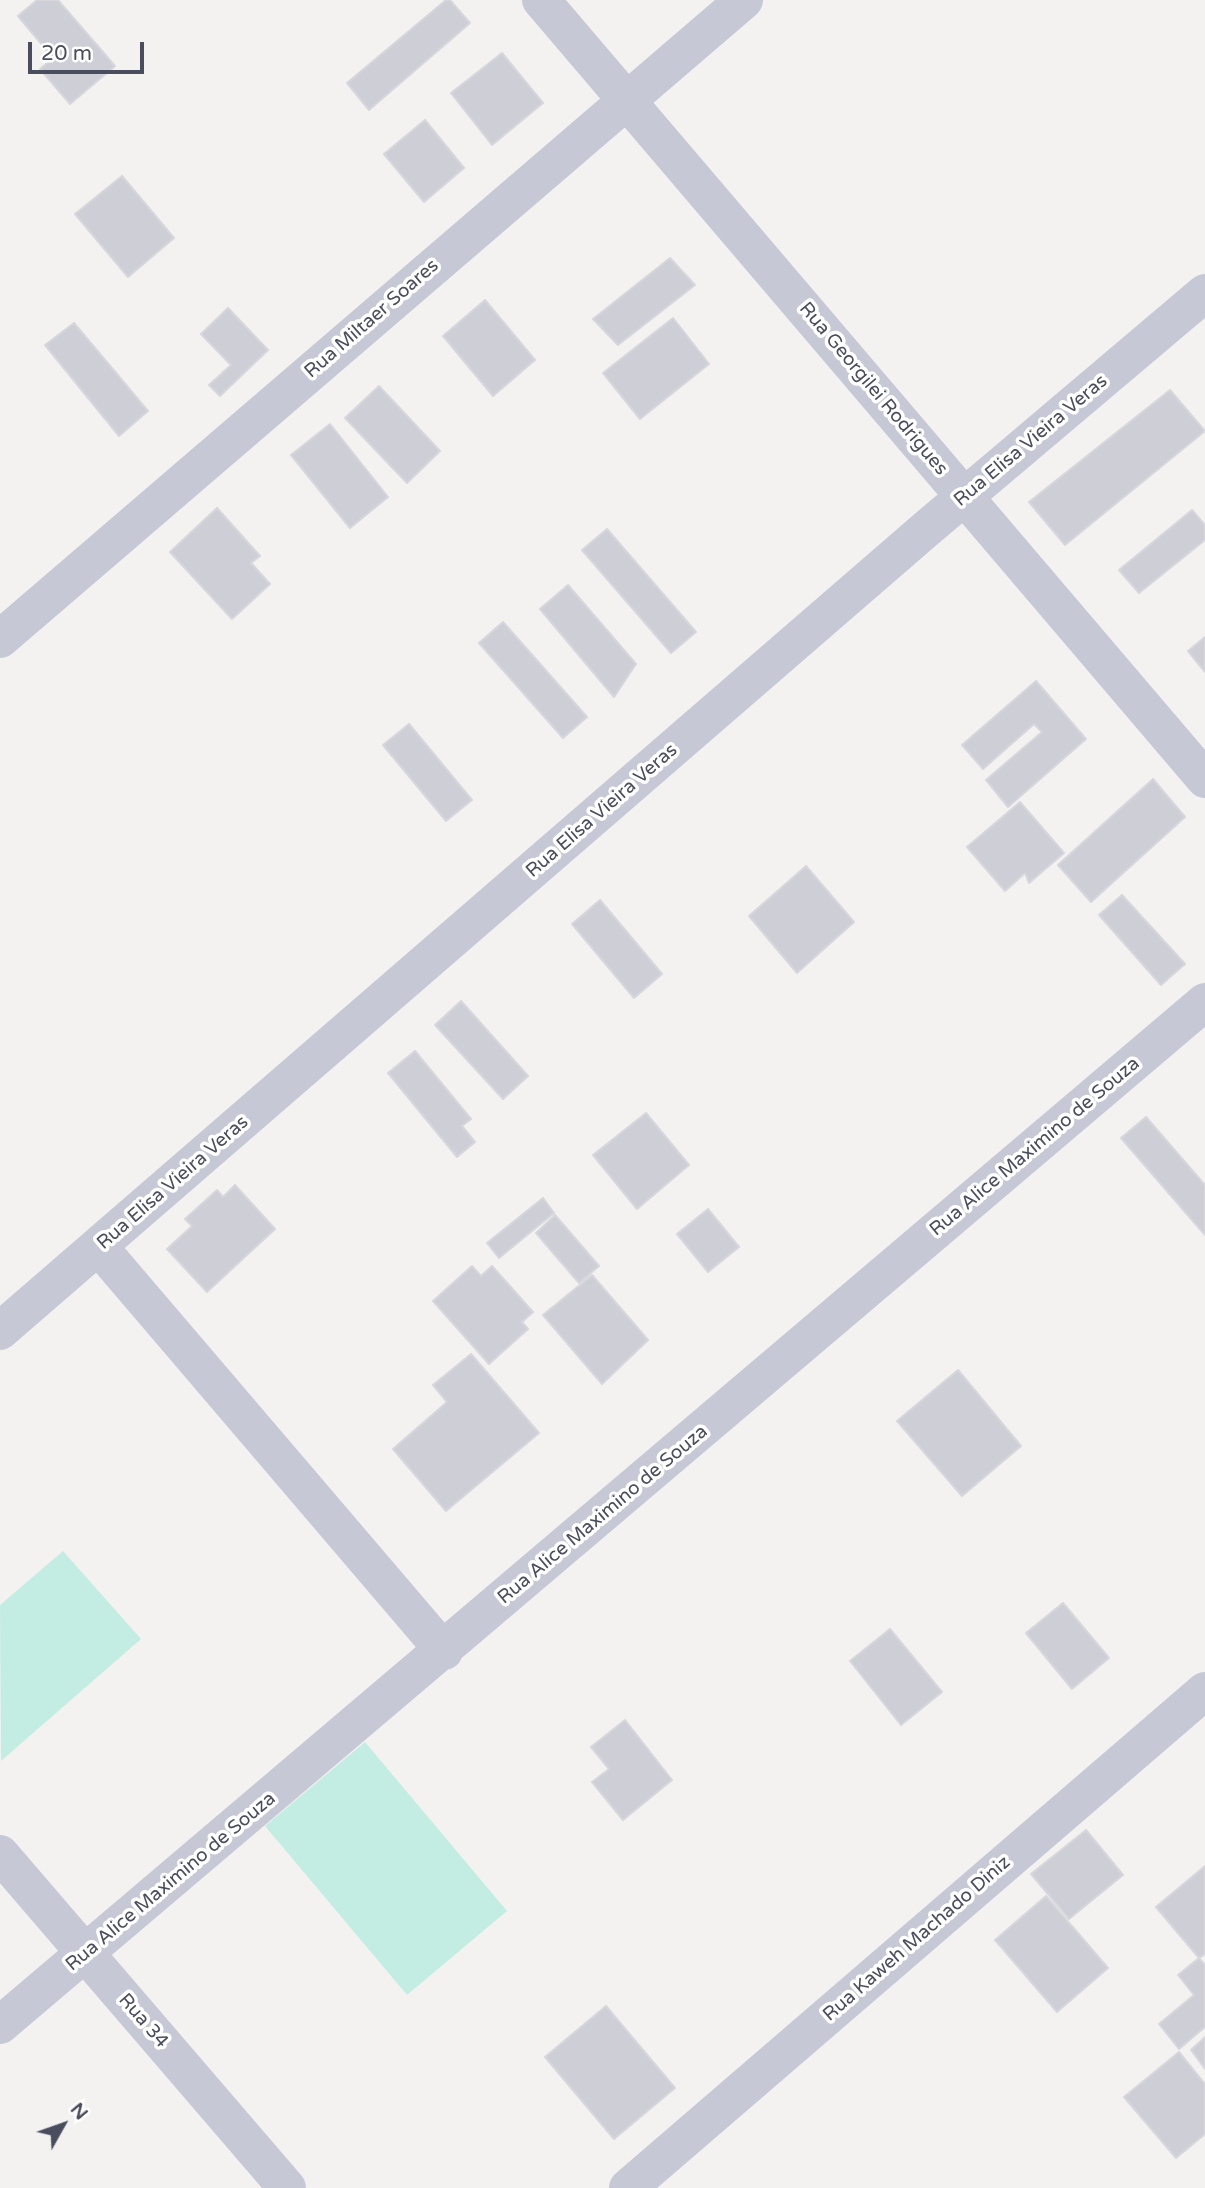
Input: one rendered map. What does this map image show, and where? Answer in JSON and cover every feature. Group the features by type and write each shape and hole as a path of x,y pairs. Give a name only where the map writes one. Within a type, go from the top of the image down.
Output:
{"street":[{"name":"Rua Georgilei Rodrigues","path":"541,0 1205,779"},
{"name":"Rua Miltaer Soares","path":"0,639 744,0"},
{"name":"Rua Elisa Vieira Veras","path":"0,1331 1205,293"},
{"name":"Rua Alice Maximino de Souza","path":"0,2025 86,1955 1205,1002"},
{"path":"99,1247 444,1651"},
{"name":"Rua Kaweh Machado Diniz","path":"628,2188 1205,1691"},
{"name":"Rua 34","path":"0,1854 287,2188"}],"green space":[{"path":"63,1551 141,1639 1,1761 0,1605"},
{"path":"365,1742 507,1911 407,1995 265,1826"}],"building":[{"path":"37,0 58,0 115,66 70,104 40,69 53,58 18,16"},
{"path":"446,0 450,0 470,23 369,110 347,83"},
{"path":"502,53 543,103 492,145 451,93"},
{"path":"425,120 464,168 424,202 384,154"},
{"path":"122,176 174,238 128,277 75,214"},
{"path":"670,258 695,285 618,345 593,319"},
{"path":"485,300 535,360 493,396 443,336"},
{"path":"228,308 268,350 220,396 209,385 231,365 201,334"},
{"path":"673,318 709,364 640,419 603,373"},
{"path":"74,323 148,411 119,436 45,345"},
{"path":"379,386 440,451 407,483 345,418"},
{"path":"1170,390 1205,431 1065,545 1029,502"},
{"path":"330,424 388,497 350,528 291,455"},
{"path":"217,508 260,556 251,563 270,584 232,619 170,552"},
{"path":"1192,510 1205,525 1205,540 1139,593 1119,570"},
{"path":"607,529 696,632 671,653 582,550"},
{"path":"568,585 636,664 614,697 540,609"},
{"path":"503,622 587,717 563,738 479,643"},
{"path":"1205,637 1205,672 1188,651"},
{"path":"1036,681 1086,739 1008,807 986,780 1042,732 1034,724 983,769 962,745"},
{"path":"409,724 472,800 446,821 383,745"},
{"path":"1153,779 1185,817 1091,902 1058,865"},
{"path":"1020,802 1064,853 1029,883 1025,873 1005,891 967,847"},
{"path":"806,866 854,922 797,973 749,916"},
{"path":"1122,895 1185,964 1161,985 1099,915"},
{"path":"600,900 662,974 634,998 572,924"},
{"path":"461,1001 528,1076 503,1099 435,1025"},
{"path":"415,1051 471,1119 462,1126 475,1142 457,1157 388,1073"},
{"path":"646,1113 689,1165 637,1209 593,1155"},
{"path":"1146,1117 1205,1185 1205,1235 1121,1138"},
{"path":"235,1185 275,1229 207,1292 167,1249 192,1226 185,1219 217,1190 223,1197"},
{"path":"543,1198 554,1213 499,1258 487,1243"},
{"path":"708,1209 739,1247 708,1272 677,1234"},
{"path":"555,1215 599,1266 579,1283 536,1233"},
{"path":"472,1266 481,1276 492,1266 533,1312 522,1322 528,1329 489,1364 433,1301"},
{"path":"592,1275 648,1340 602,1384 543,1315"},
{"path":"471,1354 539,1433 446,1511 393,1449 447,1402 433,1385"},
{"path":"958,1370 1021,1446 962,1496 897,1421"},
{"path":"1063,1603 1109,1658 1072,1689 1026,1633"},
{"path":"890,1629 942,1692 901,1725 850,1661"},
{"path":"625,1720 672,1780 623,1820 592,1782 609,1769 591,1747"},
{"path":"1086,1830 1123,1875 1069,1919 1031,1874"},
{"path":"1205,1866 1205,1954 1199,1958 1156,1907"},
{"path":"1046,1896 1108,1968 1057,2012 995,1940"},
{"path":"1199,1958 1205,1965 1205,2027 1179,2049 1159,2024 1194,1995 1178,1975"},
{"path":"606,2006 675,2088 614,2139 545,2057"},
{"path":"1205,2037 1205,2069 1191,2050"},
{"path":"1179,2052 1205,2084 1205,2134 1176,2158 1124,2097"}]}
